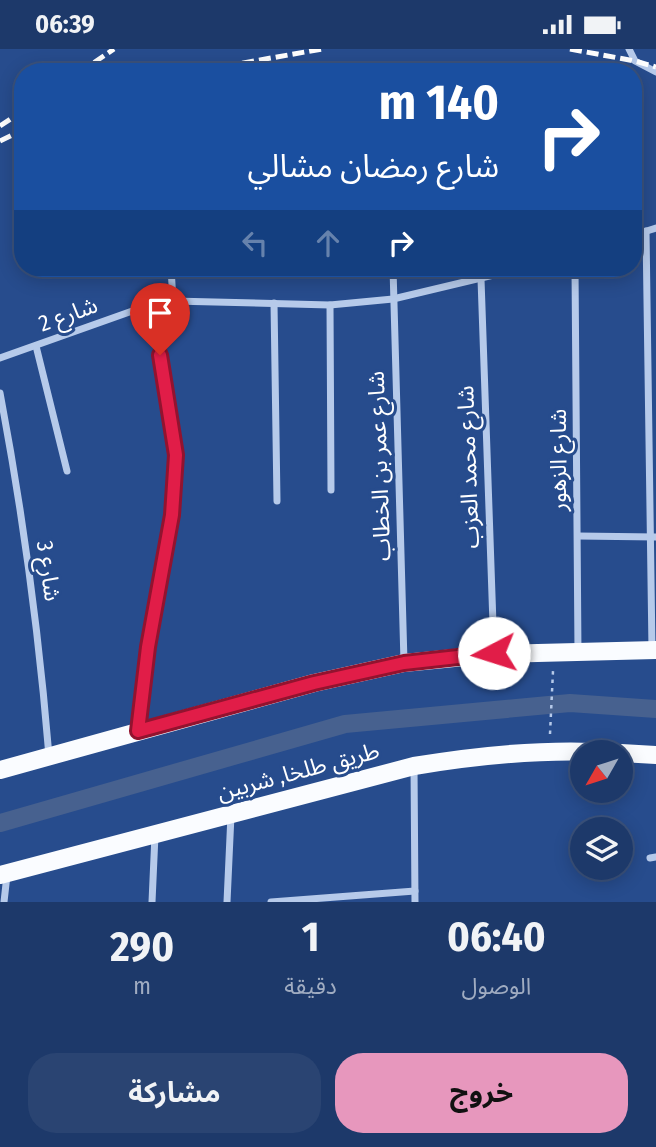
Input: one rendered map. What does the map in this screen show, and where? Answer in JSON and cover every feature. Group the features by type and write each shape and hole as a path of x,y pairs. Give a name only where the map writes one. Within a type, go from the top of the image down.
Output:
{"main road":[{"path":"0,770 314,683 404,663 494,653 654,650"},
{"name":"طريق طلخا, شربين","path":"4,874 414,766 472,757 570,752"},
{"path":"634,754 656,755"}],"street":[{"path":"629,49 639,63"},
{"path":"642,232 656,228"},
{"path":"646,231 654,650"},
{"path":"172,277 173,300"},
{"name":"شارع عمر بن الخطاب","path":"393,277 404,663"},
{"name":"شارع 2","path":"0,358 152,304 173,300 330,305 394,299 489,277"},
{"name":"شارع الزهور","path":"575,277 579,653"},
{"name":"شارع محمد العزب","path":"481,279 494,653"},
{"path":"274,303 277,501"},
{"path":"138,731 148,647 172,515 176,455 152,304"},
{"path":"330,305 331,490"},
{"path":"36,346 67,471"},
{"name":"شارع 3","path":"0,394 36,616 49,756"},
{"path":"578,536 653,537"},
{"path":"414,766 415,902"},
{"path":"227,902 231,814"},
{"path":"152,902 155,834"},
{"path":"4,874 4,902"},
{"path":"271,902 415,891"}],"path":[{"path":"551,729 554,669"}],"waterway":[{"path":"0,823 345,724 570,703 656,709"}],"railway":[{"path":"93,63 114,49"},
{"path":"243,63 322,49"},
{"path":"570,49 656,67"},
{"path":"0,126 14,117"},
{"path":"0,141 14,134"}],"route":[{"path":"160,355 176,455 172,515 148,647 138,731 314,683 404,663 494,653"}]}
